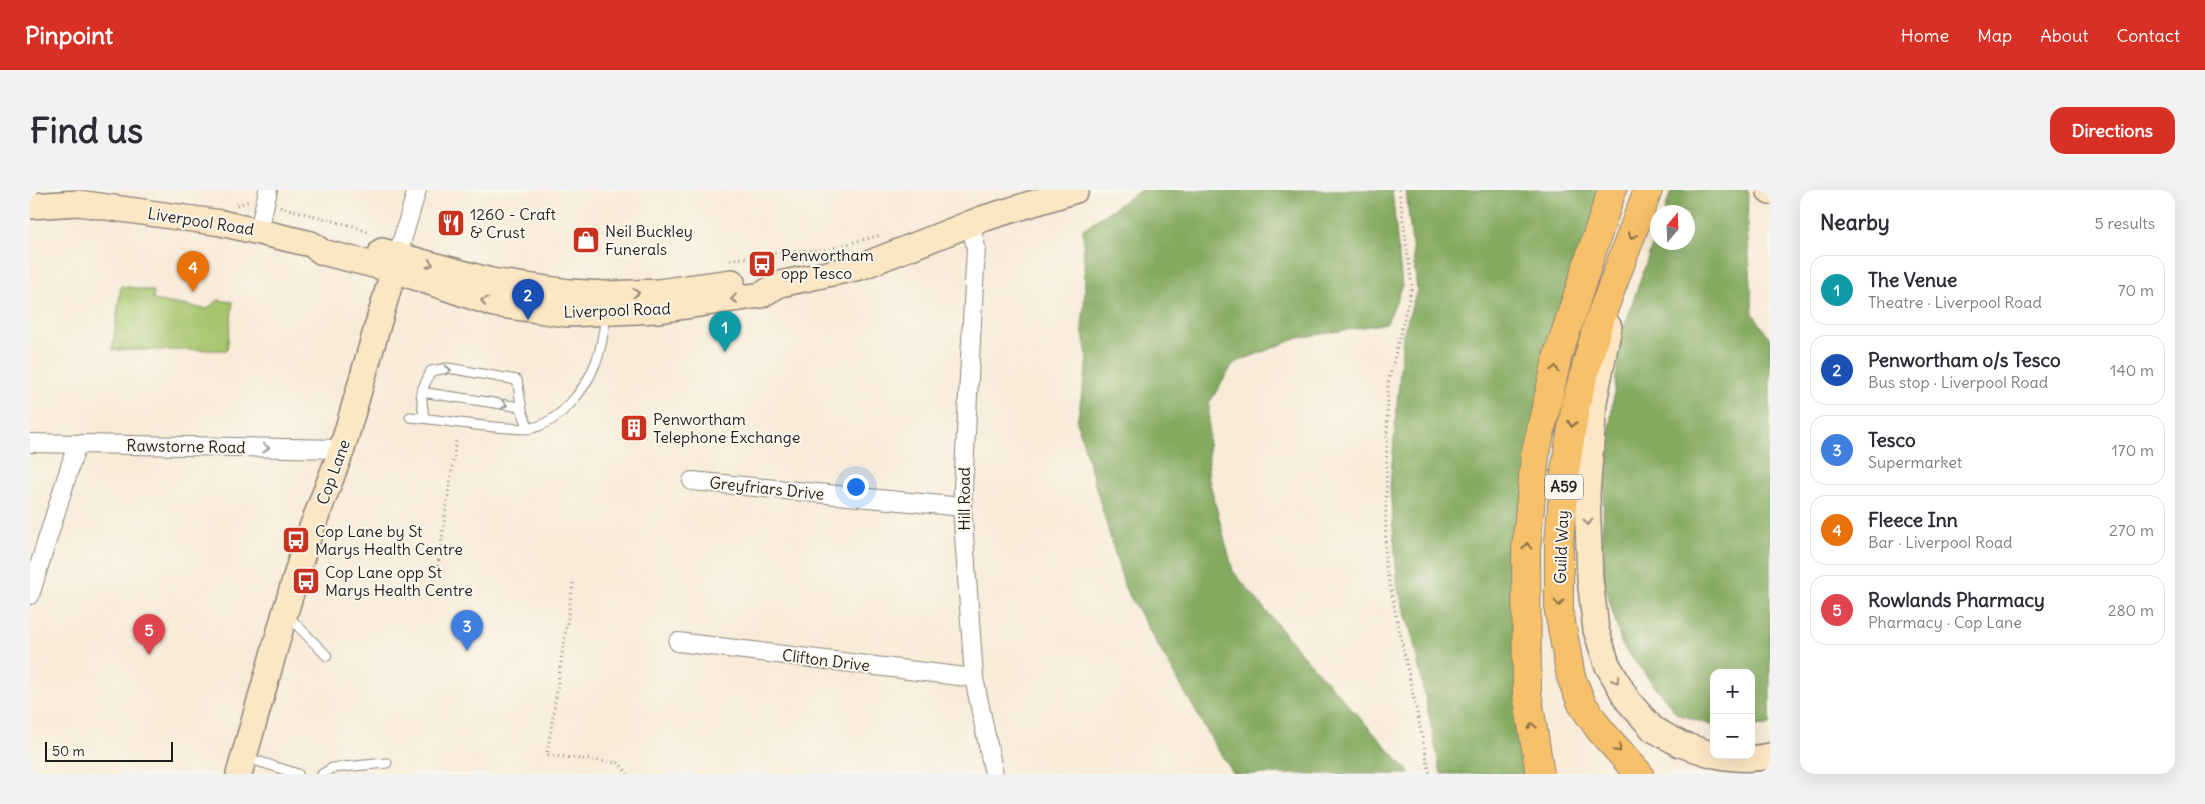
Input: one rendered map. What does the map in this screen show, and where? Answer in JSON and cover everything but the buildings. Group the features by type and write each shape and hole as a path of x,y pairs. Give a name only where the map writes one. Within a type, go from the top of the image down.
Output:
{"highway":[{"name":"Guild Way","path":"1540,774 1527,693 1526,548 1535,456 1558,355 1612,190"},
{"name":"Guild Way","path":"1639,774 1600,730 1582,704 1571,677 1559,611 1559,542 1565,471 1576,403 1598,324 1648,190"}],"street":[{"path":"396,262 418,190"},
{"name":"Liverpool Road","path":"30,206 78,203 221,222 310,244 329,236 396,262 491,282 559,290 606,303 658,292 757,279 780,284 860,267 970,223 1076,190"},
{"path":"259,230 266,196"},
{"name":"Hill Road","path":"970,223 976,248 962,508 974,678 994,774"},
{"name":"Cop Lane","path":"242,765 306,543 342,450 396,262"},
{"path":"1620,266 1594,402 1587,495 1590,579 1596,630 1607,664 1628,701 1652,729 1680,744 1710,753"},
{"name":"Rawstorne Road","path":"30,443 342,450"},
{"path":"30,594 77,444"},
{"name":"Greyfriars Drive","path":"692,481 962,508"},
{"name":"Clifton Drive","path":"678,642 974,678"},
{"path":"1755,759 1770,756"}],"lane":[{"path":"410,417 489,427 530,429 546,424 564,409 585,383 596,363 604,333 606,303"},
{"path":"424,418 421,392 431,371 448,368 517,380 522,416 530,429"},
{"path":"421,392 521,407"},
{"path":"285,613 327,656"},
{"path":"322,774 332,768 387,763"},
{"path":"242,765 298,774"}],"path":[{"path":"1400,190 1412,286 1388,384 1385,563 1430,774"},
{"path":"221,222 237,205 266,196 370,233"},
{"path":"725,261 789,252 824,250 886,233"},
{"path":"438,566 456,440"},
{"path":"573,583 547,755 619,763 628,774"}],"green space":[{"path":"1141,190 1392,190 1402,287 1387,323 1298,338 1234,363 1209,403 1208,476 1233,571 1300,652 1411,774 1234,774 1216,747 1125,588 1077,422 1088,359 1082,329 1085,291 1083,229"},
{"path":"1406,190 1602,190 1537,401 1531,774 1441,774 1413,639 1398,590 1390,487 1403,334 1417,290"},
{"path":"1672,190 1748,190 1747,227 1753,313 1770,339 1770,725 1755,726 1755,669 1710,669 1710,725 1677,714 1622,645 1600,568 1607,446 1622,333 1650,250 1695,250 1695,205 1667,205"},
{"path":"121,286 154,291 153,300 207,309 218,300 233,302 227,350 112,350"}],"place":[{"name":"1260 - Craft & Crust","path":"451,223"},
{"name":"Neil Buckley Funerals","path":"586,240"},
{"name":"Penwortham opp Tesco","path":"762,264"},
{"name":"Fleece Inn","path":"193,292"},
{"name":"Penwortham o/s Tesco","path":"528,320"},
{"name":"The Venue","path":"725,352"},
{"name":"Penwortham Telephone Exchange","path":"634,428"},
{"name":"Cop Lane by St Marys Health Centre","path":"296,540"},
{"name":"Cop Lane opp St Marys Health Centre","path":"306,581"},
{"name":"Tesco","path":"467,651"},
{"name":"Rowlands Pharmacy","path":"149,655"}]}
